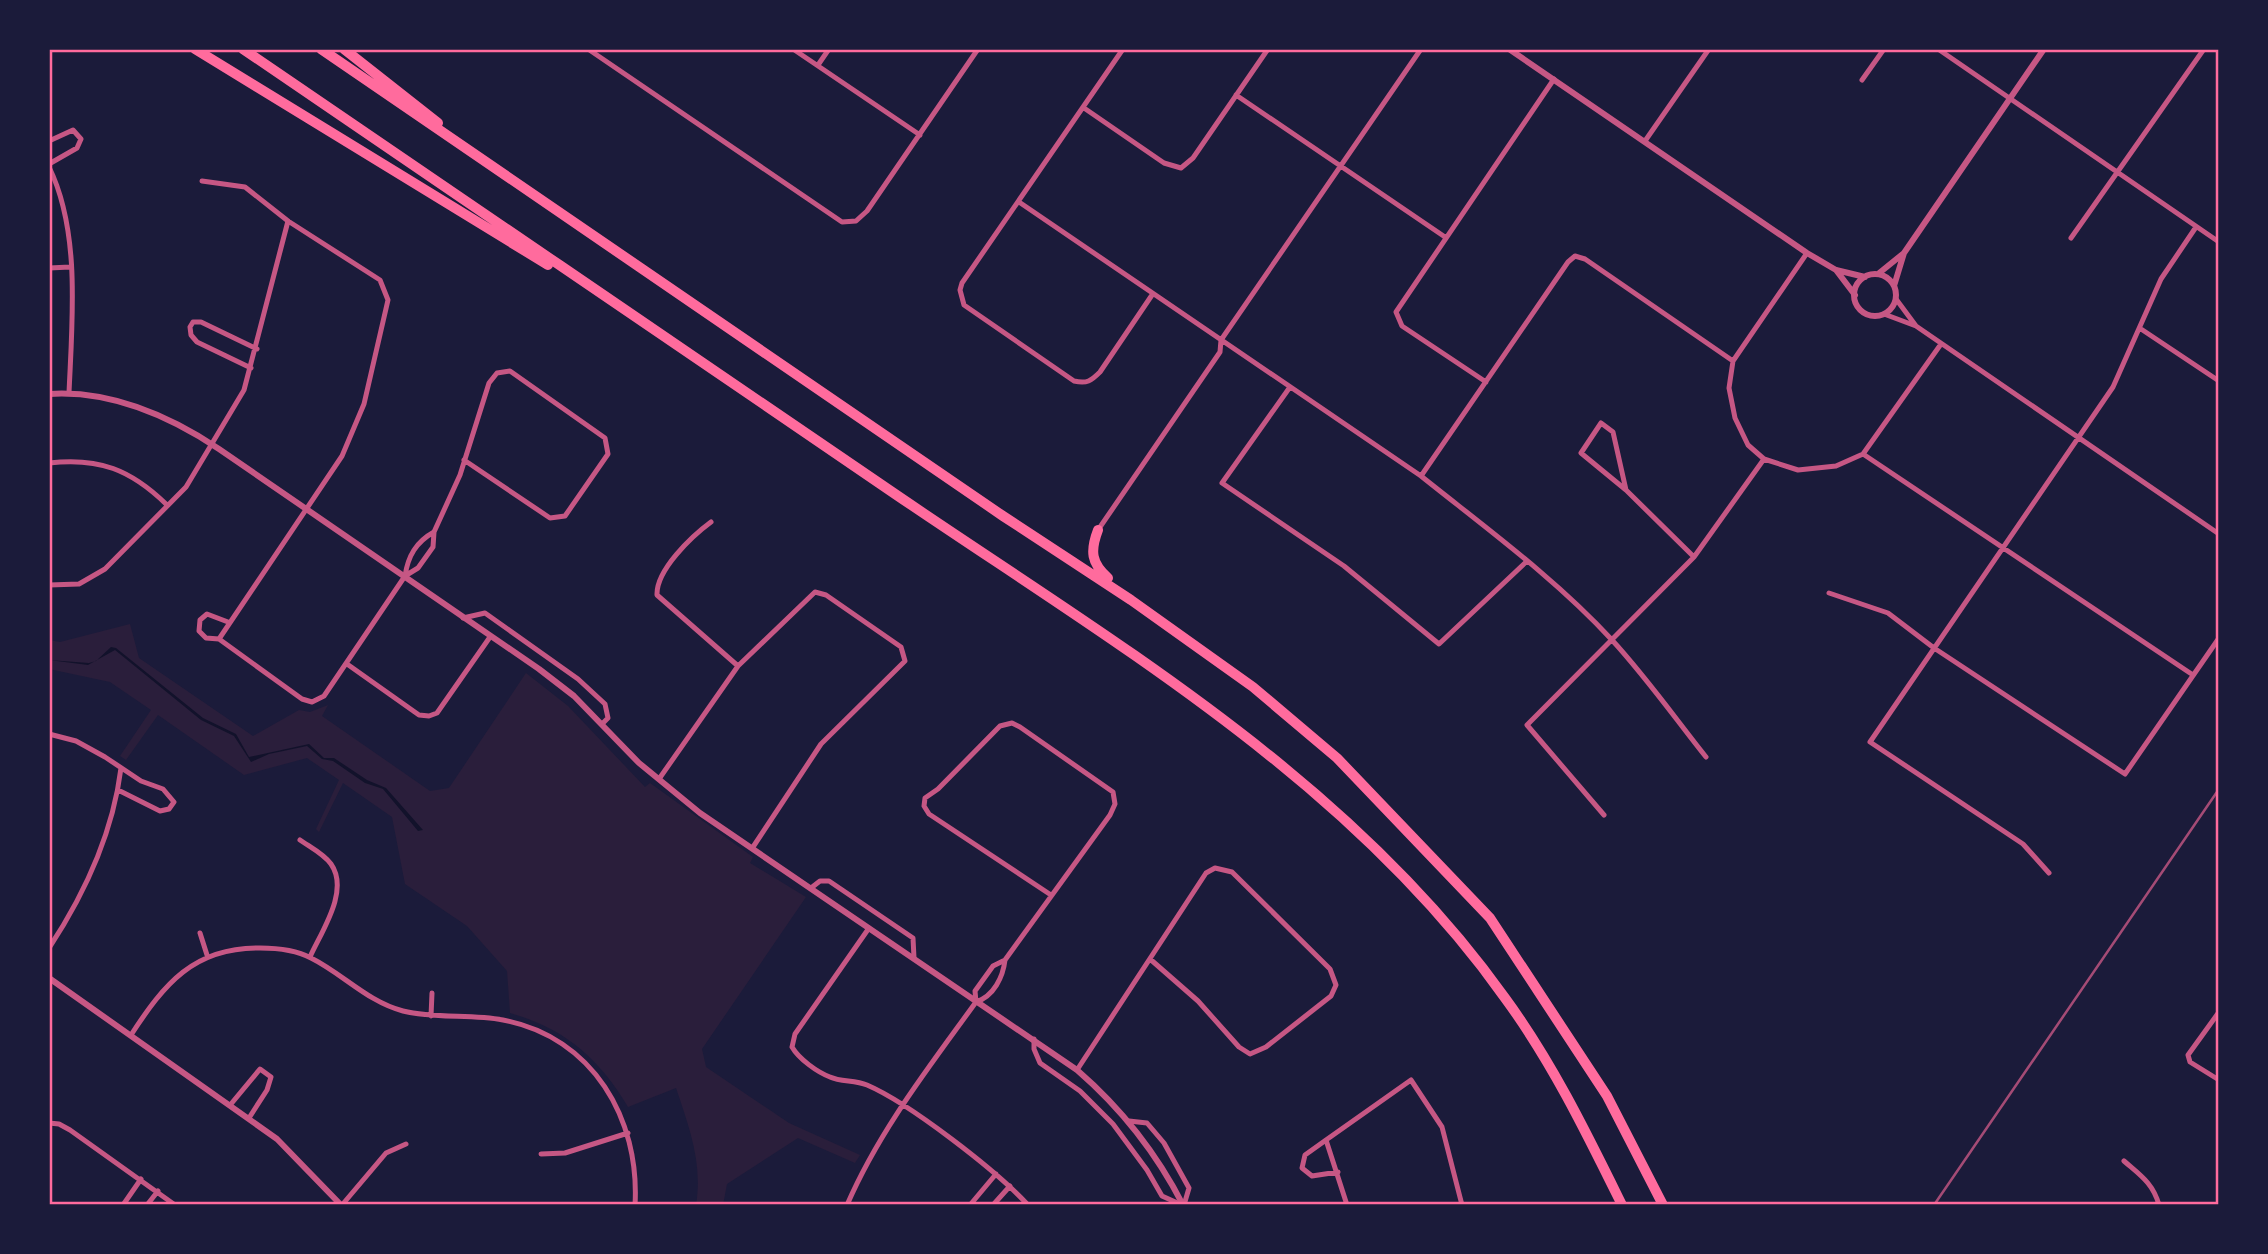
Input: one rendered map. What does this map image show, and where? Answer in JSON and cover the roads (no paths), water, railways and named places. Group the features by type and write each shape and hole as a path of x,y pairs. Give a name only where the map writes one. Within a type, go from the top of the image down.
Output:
{"highway":[{"path":"195,49 668,339"},
{"path":"243,49 1197,702 1268,754 1355,828 1409,881 1505,997 1575,1110 1622,1205"},
{"path":"321,49 1003,516 1132,600 1253,687 1336,758 1490,918 1607,1096 1664,1205"},
{"path":"344,49 519,186"},
{"path":"1098,530 1091,551 1094,562 1132,600"}],"street":[{"path":"588,49 842,222 856,221 867,211 978,49"},
{"path":"793,49 920,135"},
{"path":"818,65 830,49"},
{"path":"1124,49 962,283 960,290 964,304 1074,381 1083,383 1089,382 1100,372 1152,295"},
{"path":"1084,108 1164,163 1181,169 1193,158 1268,49"},
{"path":"1098,530 1220,352 1222,340 1421,49"},
{"path":"1509,49 1807,253 1836,270 1865,277 1878,274 1904,253 2044,49"},
{"path":"1645,141 1709,49"},
{"path":"1862,80 1884,49"},
{"path":"1938,49 2219,242"},
{"path":"2071,238 2204,49"},
{"path":"1486,382 1398,320 1399,304 1555,79"},
{"path":"1236,95 1445,237"},
{"path":"49,141 73,130 81,139 77,148 49,166 66,218 70,268 69,393"},
{"path":"202,181 245,187 288,221 380,280 388,300 364,404 342,456 219,639"},
{"path":"1019,202 1421,477 1526,562 1612,640 1706,757"},
{"path":"49,585 79,584 106,569 138,539 166,504 186,487 244,390 257,349 288,221"},
{"path":"2049,873 2023,844 1870,742 2113,387 2161,279 2196,227"},
{"path":"1807,253 1733,361 1729,388 1735,418 1748,445 1764,459 1798,470 1836,466 1863,454 1941,344"},
{"path":"1904,253 1894,286 1896,299 1916,326"},
{"path":"1421,477 1568,262 1575,257 1585,259 1733,361"},
{"path":"49,268 70,268"},
{"path":"1836,270 1855,295 1864,313 1884,314 1916,326 2219,534"},
{"path":"1878,274 1894,286"},
{"path":"1855,295 1865,277"},
{"path":"1884,314 1896,299"},
{"path":"251,368 197,342 191,335 190,327 193,322 201,322 257,349"},
{"path":"2141,329 2219,381"},
{"path":"405,576 418,568 433,547 434,532 464,460 488,383 497,373 510,372 605,438 608,454 565,516 550,518 464,460"},
{"path":"1290,387 1222,483 1344,566 1439,644 1526,562"},
{"path":"49,394 69,393 126,402 167,418 212,444 539,669 574,696 639,763 700,813 753,846 1077,1070 1129,1121 1166,1172 1183,1205"},
{"path":"1626,490 1613,432 1601,423 1581,453 1626,490 1694,557"},
{"path":"1863,454 2193,675"},
{"path":"1604,815 1527,724 1694,557 1764,459"},
{"path":"49,463 86,462 120,470 145,484 166,504"},
{"path":"711,522 689,538 656,584 657,595 738,666"},
{"path":"228,622 207,614 200,620 199,631 205,638 219,639 302,699 312,702 324,696 347,664 405,576 408,560 420,540 434,532"},
{"path":"659,779 738,666 815,592 826,595 901,647 905,661 821,744 753,846"},
{"path":"1829,593 1888,613 1934,648 2125,774 2219,638"},
{"path":"463,618 485,612 578,678 605,704 608,718 602,724"},
{"path":"347,664 419,715 429,716 437,713 490,637"},
{"path":"846,1205 865,1161 976,1002 987,999 1003,974 1005,960 1110,815 1115,804 1113,792 1020,727 1012,723 1000,726 938,789 925,798 924,806 929,814 1051,895"},
{"path":"49,734 76,741 163,789 174,802 169,809 160,811 118,790"},
{"path":"49,948 74,910 99,852 118,790 121,768"},
{"path":"300,840 332,865 338,882 337,895 310,957"},
{"path":"1077,1070 1206,873 1214,868 1232,873 1330,969 1336,985 1331,996 1266,1047 1250,1054 1198,1001 1150,959"},
{"path":"811,888 820,881 829,881 913,937 914,958"},
{"path":"869,928 795,1034 792,1048 796,1055 830,1077 866,1085 903,1106 996,1174 1028,1205"},
{"path":"200,933 207,955"},
{"path":"131,1035 163,989 207,955 251,947 276,948 310,957 381,1003 431,1016 507,1021 537,1030 558,1041 598,1075 615,1101 634,1155 635,1205"},
{"path":"976,1002 975,990 993,966 1005,960"},
{"path":"49,978 231,1104 304,1163 342,1205 386,1153 406,1144"},
{"path":"431,1016 432,993"},
{"path":"2219,1012 2188,1055 2190,1062 2219,1080"},
{"path":"1034,1040 1034,1049 1040,1063 1080,1091 1113,1124 1147,1170 1162,1196 1183,1205"},
{"path":"231,1104 252,1076 260,1069 267,1072 271,1077 267,1090 249,1118"},
{"path":"1338,1172 1312,1176 1302,1167 1305,1155 1411,1080 1442,1127 1462,1205"},
{"path":"1129,1121 1147,1123 1164,1143 1189,1188 1183,1205"},
{"path":"49,1123 70,1129 175,1205"},
{"path":"541,1154 565,1153 628,1133"},
{"path":"1326,1140 1347,1205"},
{"path":"2124,1161 2149,1181 2155,1189 2159,1205"},
{"path":"970,1205 996,1174"},
{"path":"122,1205 141,1180"},
{"path":"993,1205 1010,1186"},
{"path":"147,1205 158,1191"}],"railway":[{"path":"1934,1205 2219,789"}]}
